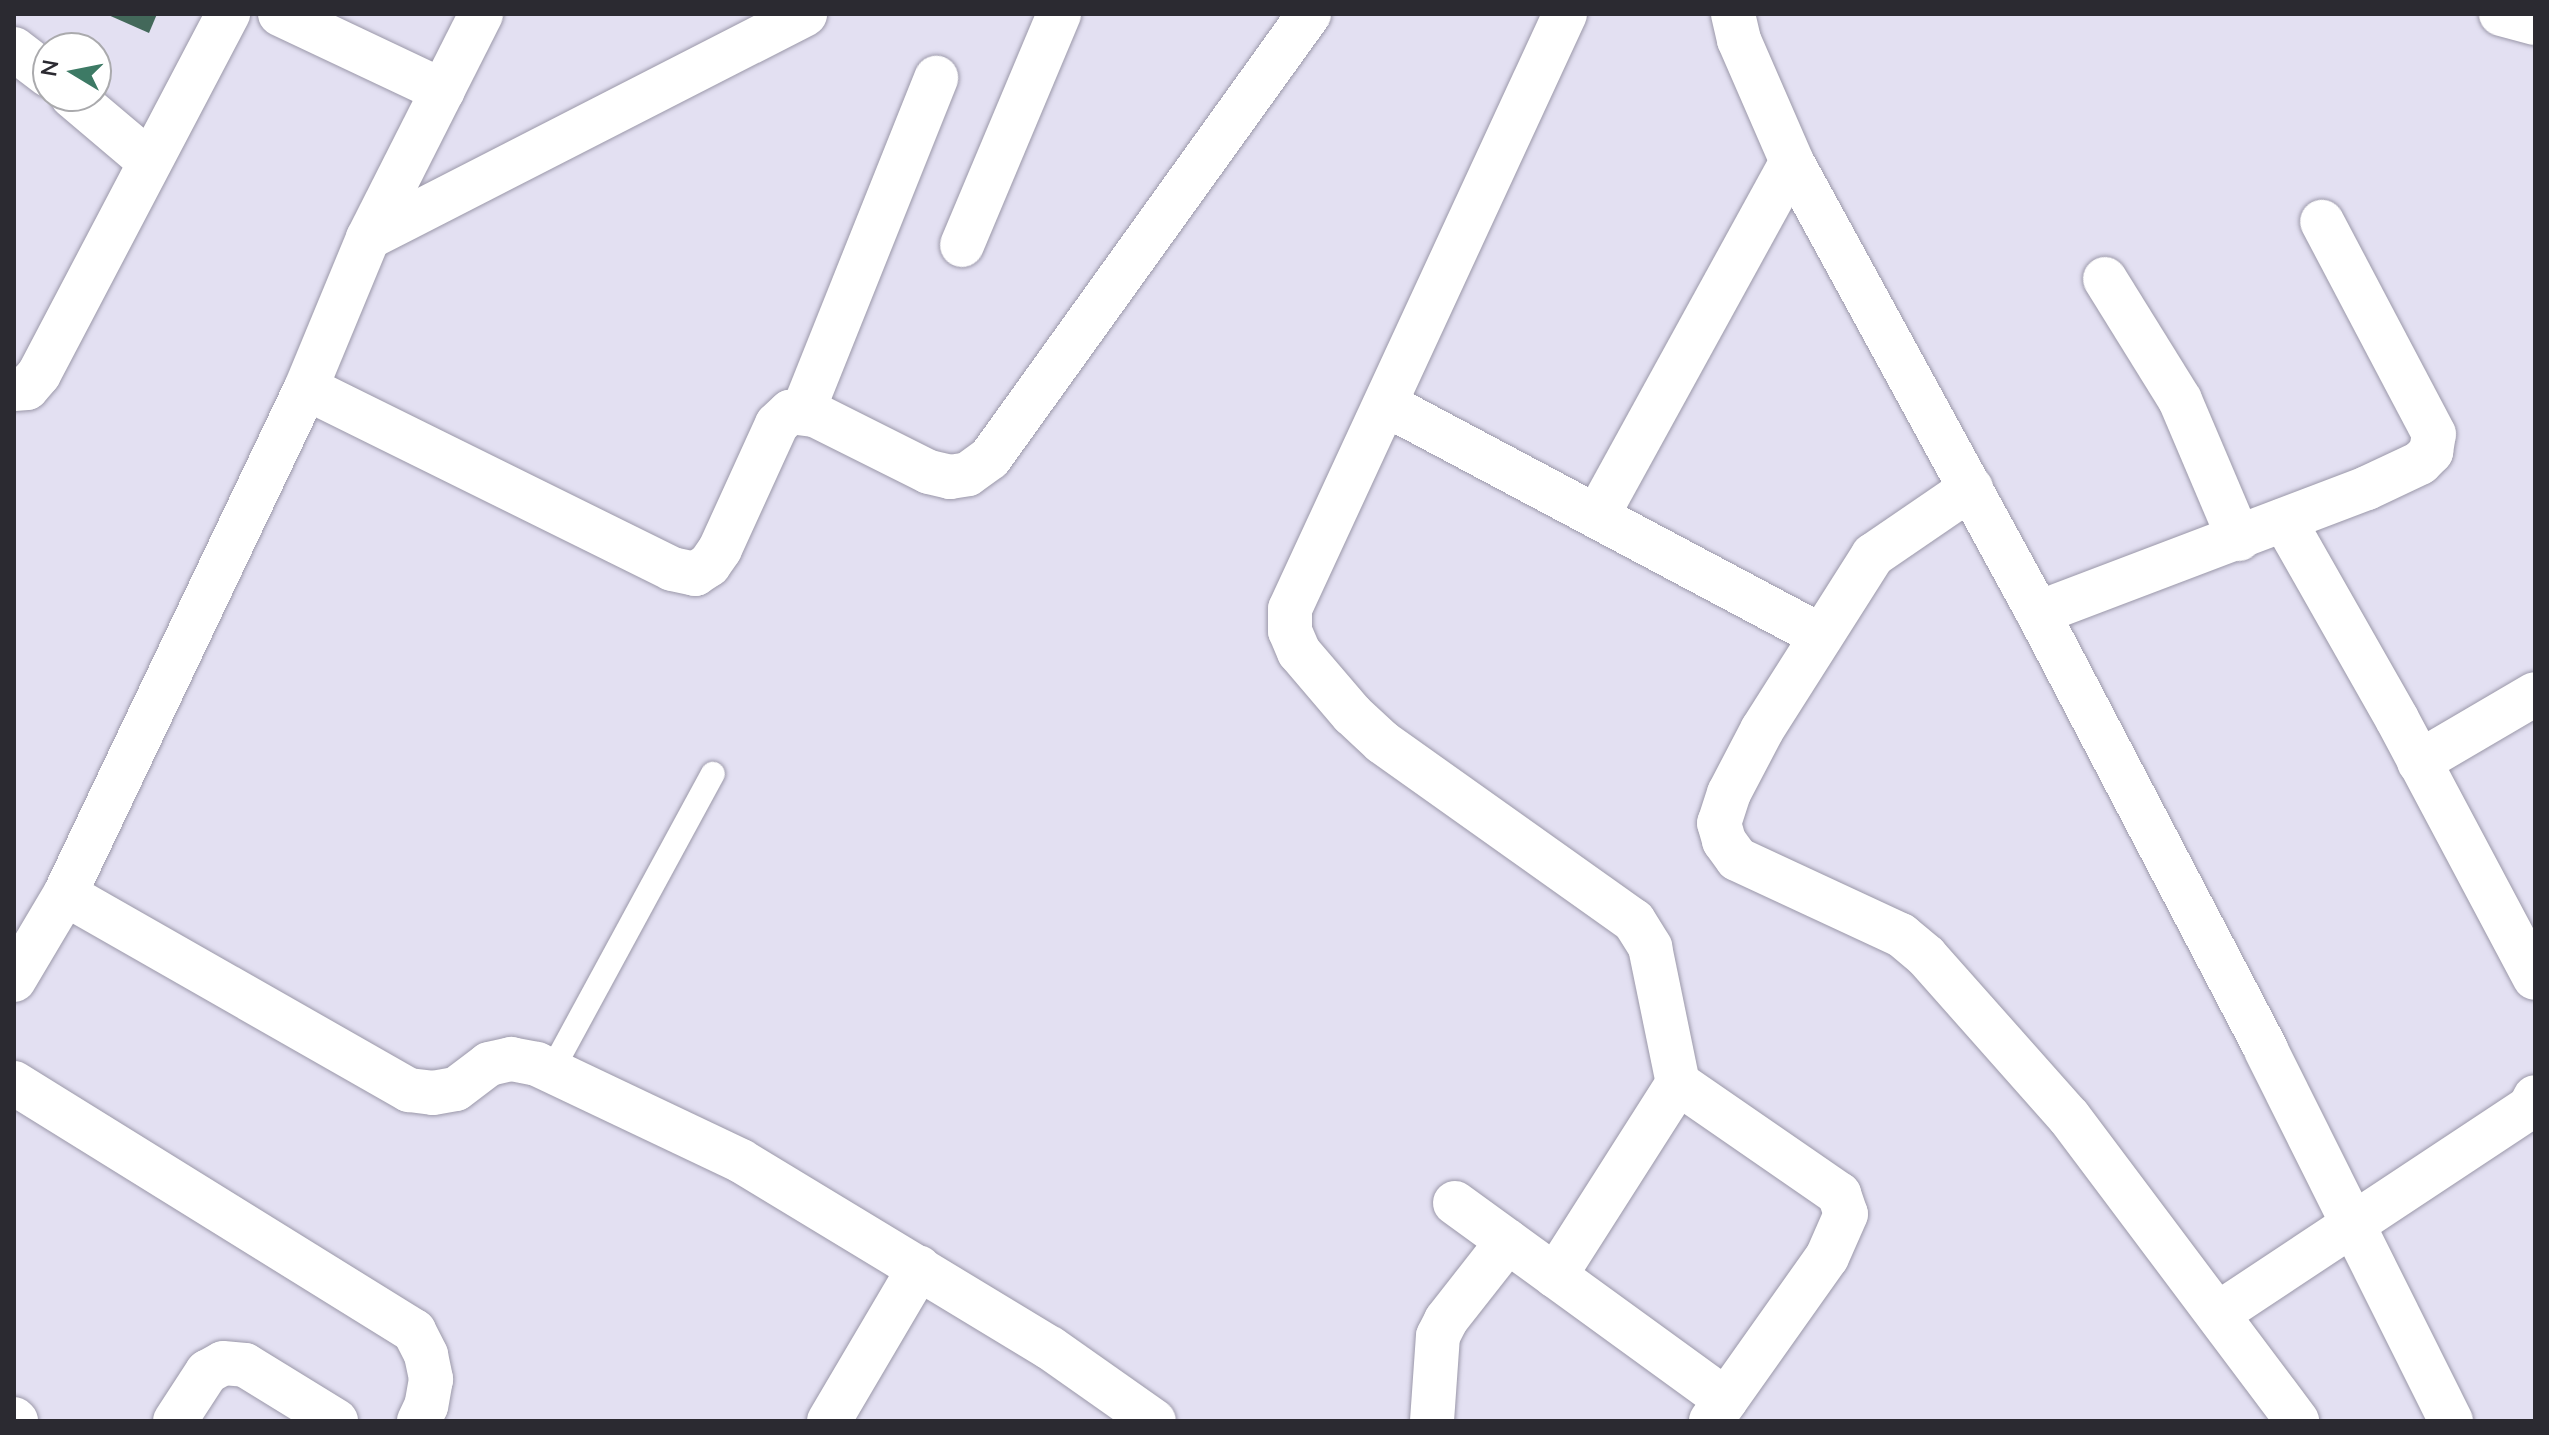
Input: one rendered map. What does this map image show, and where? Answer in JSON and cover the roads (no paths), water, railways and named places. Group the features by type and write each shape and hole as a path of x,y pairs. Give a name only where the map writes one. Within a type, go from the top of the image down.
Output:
{"street":[{"path":"14,389 27,388 39,374 228,14"},
{"path":"280,14 443,91"},
{"path":"14,980 65,894 306,388 368,238 481,14"},
{"path":"368,238 805,14"},
{"path":"962,245 1059,14"},
{"path":"306,388 672,569 695,574 709,565 720,549 777,424 790,412 803,411 929,472 950,477 968,474 990,458 1309,14"},
{"path":"1455,1203 1555,1276 1718,1411 1827,1257 1846,1214 1839,1194 1678,1083 1650,947 1634,921 1382,742 1352,714 1299,652 1290,631 1290,609 1565,14"},
{"path":"1733,14 1739,40 1792,162 2038,613 2355,1226 2451,1421"},
{"path":"2501,14 2535,23"},
{"path":"14,49 32,63"},
{"path":"803,411 936,78"},
{"path":"91,112 150,162"},
{"path":"1597,516 1792,162"},
{"path":"2038,613 2239,539 2420,463 2431,452 2434,434 2322,222"},
{"path":"2105,279 2180,400 2239,539"},
{"path":"1385,404 1821,636"},
{"path":"1971,488 1873,555 1762,730 1729,793 1719,823 1724,841 1737,859 1901,935 1926,956 2069,1117 2297,1421"},
{"path":"2284,520 2535,978"},
{"path":"2419,762 2535,694"},
{"path":"65,894 409,1090 433,1093 456,1089 489,1064 511,1059 552,1070 741,1161 1050,1348 1154,1421"},
{"path":"14,1083 414,1331 426,1355 431,1379 426,1406 419,1421"},
{"path":"1555,1276 1678,1083"},
{"path":"2219,1313 2355,1226 2530,1107 2535,1097"},
{"path":"1432,1421 1438,1336 1446,1320 1508,1241"},
{"path":"829,1421 919,1268"},
{"path":"175,1421 207,1372 223,1363 245,1365 336,1421"}],"lane":[{"path":"552,1070 713,774"}]}
